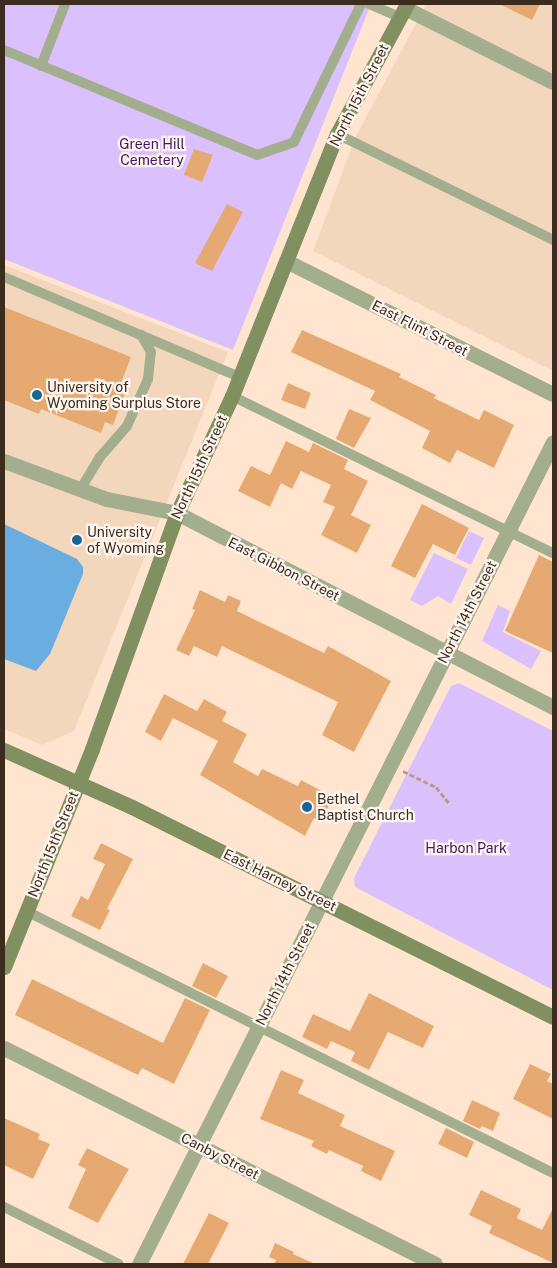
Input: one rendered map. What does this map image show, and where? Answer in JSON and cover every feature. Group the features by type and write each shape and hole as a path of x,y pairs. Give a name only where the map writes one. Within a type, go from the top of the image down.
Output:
{"main road":[{"name":"North 15th Street","path":"4,967 78,782 177,513 232,396 337,134 404,9"},
{"name":"East Harney Street","path":"4,750 78,782 553,1017"}],"street":[{"path":"404,9 553,82"},
{"name":"East Flint Street","path":"286,261 553,394"},
{"name":"North 14th Street","path":"139,1264 553,442"},
{"name":"East Gibbon Street","path":"4,462 80,490 177,513 553,706"},
{"name":"Canby Street","path":"4,1048 435,1264"}],"lane":[{"path":"41,66 65,4"},
{"path":"4,50 257,155 294,142 360,4"},
{"path":"369,4 404,9"},
{"path":"337,134 553,240"},
{"path":"4,277 240,377"},
{"path":"80,490 100,457 127,426 148,379 151,352 141,335"},
{"path":"232,396 553,553"},
{"path":"26,910 553,1173"},
{"path":"4,1207 119,1264"}],"path":[{"path":"389,765 436,786 450,804"}],"shaded area":[{"path":"426,4 553,4 553,371 313,251 355,138"},
{"name":"University of Wyoming","path":"4,265 228,352 74,731 42,745 4,729"}],"green space":[{"name":"Green Hill Cemetery","path":"4,4 371,4 233,350 4,259"},
{"path":"469,531 484,538 471,565 456,558"},
{"path":"434,553 468,569 451,604 438,596 422,606 410,600"},
{"path":"498,605 510,611 503,632 541,651 531,669 482,641"},
{"name":"Harbon Park","path":"459,683 553,731 553,990 355,887 354,878 451,686"}],"water":[{"path":"4,524 77,559 83,567 83,574 50,654 36,671 4,659"}],"building":[{"path":"499,4 540,4 532,20"},
{"path":"194,149 213,155 202,182 184,175"},
{"path":"227,204 243,212 212,271 195,263"},
{"path":"4,307 131,357 121,383 128,385 113,425 105,422 101,433 41,409 39,414 4,400"},
{"path":"302,330 401,374 399,377 436,395 434,398 479,420 484,410 514,425 494,468 457,450 450,463 422,448 430,431 370,400 375,391 291,352"},
{"path":"288,383 311,393 305,409 281,400"},
{"path":"349,409 371,418 354,448 336,439"},
{"path":"286,441 309,452 313,443 348,460 344,469 368,481 351,515 371,525 357,553 321,535 335,507 323,502 331,485 301,471 292,489 281,483 270,507 238,491 251,466 270,475"},
{"path":"422,504 469,528 455,555 433,544 415,578 391,566"},
{"path":"539,555 553,562 553,653 505,631"},
{"path":"200,590 225,602 228,595 241,601 237,611 324,653 328,646 391,681 354,752 322,735 338,702 222,646 217,657 194,646 189,656 176,650 195,610 192,609"},
{"path":"164,694 197,711 204,699 227,712 222,721 247,734 233,762 258,776 262,769 298,786 301,780 333,797 321,821 314,818 305,836 200,775 218,741 173,718 161,741 145,732"},
{"path":"101,843 133,859 107,909 110,910 100,930 71,916 81,896 88,900 105,864 93,859"},
{"path":"203,963 228,976 216,998 192,986"},
{"path":"32,979 163,1043 185,998 210,1010 174,1084 142,1068 138,1075 15,1015"},
{"path":"369,993 434,1026 423,1048 388,1032 369,1070 351,1061 355,1052 331,1041 327,1049 302,1037 313,1014 350,1031"},
{"path":"530,1064 551,1074 547,1081 553,1084 553,1119 513,1099"},
{"path":"281,1070 304,1080 298,1093 345,1115 340,1126 395,1151 381,1181 361,1171 363,1166 329,1150 327,1154 311,1146 314,1141 260,1119"},
{"path":"472,1100 500,1113 493,1131 482,1126 480,1129 463,1121"},
{"path":"4,1118 40,1134 38,1139 50,1144 33,1179 4,1165"},
{"path":"446,1128 474,1142 467,1158 438,1144"},
{"path":"87,1148 129,1169 98,1223 68,1208 86,1169 78,1165"},
{"path":"481,1190 521,1209 517,1218 542,1230 553,1208 553,1263 489,1233 492,1226 469,1215"},
{"path":"209,1213 229,1223 208,1264 183,1264"},
{"path":"275,1243 315,1264 274,1264 276,1260 269,1257"}],"place":[{"name":"University of Wyoming Surplus Store","path":"37,395"},
{"name":"University of Wyoming","path":"77,540"},
{"name":"Bethel Baptist Church","path":"307,807"}]}
